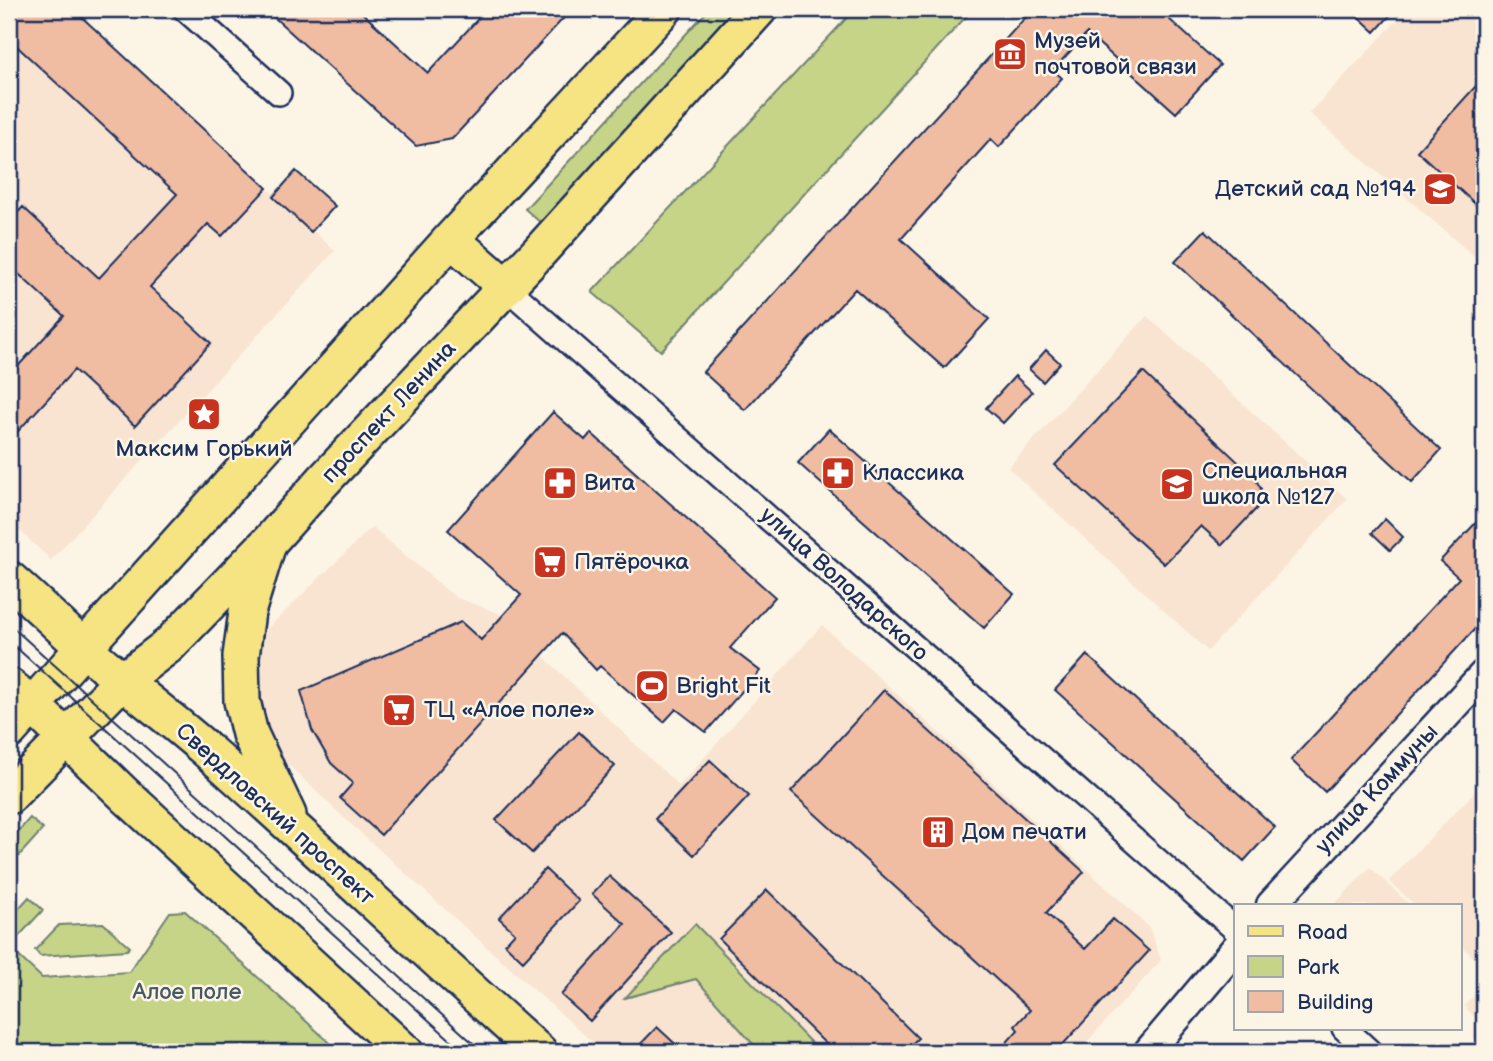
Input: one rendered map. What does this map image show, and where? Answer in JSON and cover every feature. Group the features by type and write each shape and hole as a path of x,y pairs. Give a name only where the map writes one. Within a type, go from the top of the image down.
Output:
{"main road":[{"path":"9,732 20,695 83,647 451,239 664,9"},
{"name":"проспект Ленина","path":"9,796 122,681 169,645 268,542 506,287 759,9"},
{"name":"улица Володарского","path":"451,239 506,287"},
{"path":"268,542 247,612 241,656 242,701 250,734 293,827"},
{"name":"Свердловский проспект","path":"9,579 83,647 144,700 185,731 293,827 539,1052"},
{"path":"20,695 405,1052"}],"street":[{"path":"185,9 279,93"},
{"name":"улица Володарского","path":"506,287 1234,928"},
{"name":"улица Коммуны","path":"1272,904 1484,674"},
{"path":"1148,1052 1234,950"},
{"path":"1346,1030 1370,1052"}],"shaded area":[{"path":"9,9 73,9 335,251 51,560 9,521"},
{"name":"Детский сад №194","path":"1408,9 1484,9 1484,265 1309,113"},
{"name":"Специальная школа №127","path":"1147,316 1347,499 1208,651 1008,468"},
{"path":"372,527 455,597 498,613 679,786 822,625 1149,927 1161,960 1078,1052 603,1052 343,817 277,754 264,729 257,678 266,630"},
{"path":"1484,782 1484,967 1462,947 1462,904 1414,904 1389,881"},
{"path":"1370,867 1409,904 1335,904"},
{"path":"1484,985 1484,1026 1464,1006"}],"green space":[{"path":"709,9 737,9 541,223 525,209"},
{"path":"855,9 973,9 661,351 592,292"},
{"path":"30,818 43,829 9,867 9,842"},
{"path":"29,897 43,910 19,936 9,927 9,919"},
{"name":"Алое поле","path":"185,911 340,1052 9,1052 9,947 42,978 129,972 170,912"},
{"path":"103,923 130,947 127,950 40,956 35,950 59,925"},
{"path":"695,924 820,1052 760,1052 696,979 625,998"}],"building":[{"path":"9,9 73,9 267,188 222,236 208,224 150,287 211,343 135,426 74,370 9,441 9,376 64,316 9,265 9,222 23,207 99,278 177,194 9,39"},
{"path":"265,9 358,9 428,73 487,9 572,9 452,139 416,146"},
{"path":"1033,9 1158,9 1220,65 1176,113 1087,33 1053,70 1062,78 999,147 991,139 901,239 989,319 944,368 855,289 745,410 703,372"},
{"path":"1350,9 1396,9 1375,32"},
{"path":"1484,77 1484,212 1417,151"},
{"path":"296,171 335,206 311,232 273,197"},
{"path":"1205,230 1441,450 1412,482 1175,262"},
{"path":"1046,350 1060,363 1043,382 1029,369"},
{"path":"1143,372 1255,478 1261,489 1262,501 1222,545 1201,526 1164,564 1055,465"},
{"path":"1015,376 1032,392 1003,423 986,408"},
{"path":"553,412 585,440 591,433 775,597 730,648 760,671 706,732 676,709 664,722 600,666 596,670 562,633 381,835 340,798 353,783 331,763 312,730 301,691 461,622 481,640 521,595 448,530"},
{"path":"829,429 1014,594 984,628 798,463"},
{"path":"1484,514 1484,619 1325,792 1291,760 1459,578 1440,561"},
{"path":"1385,519 1403,537 1390,550 1372,533"},
{"path":"1087,655 1275,827 1244,861 1055,690"},
{"name":"Дом печати","path":"884,690 1084,872 1046,913 1085,949 1113,919 1149,951 1056,1052 998,1052 1018,1030 1015,1026 1030,1010 791,792"},
{"path":"579,732 615,766 532,853 496,820"},
{"path":"710,760 749,796 694,855 655,819"},
{"path":"545,869 579,901 523,961 505,944 515,933 499,918"},
{"path":"609,876 671,932 590,1021 561,995 625,924 592,894"},
{"path":"767,890 918,1038 904,1052 834,1052 719,939"},
{"path":"657,1027 684,1052 633,1052"}],"tram line":[{"path":"9,624 483,1052"},
{"path":"9,641 464,1052"}],"place":[{"name":"Музей почтовой связи","path":"1010,54"},
{"name":"Детский сад №194","path":"1440,189"},
{"name":"Максим Горький","path":"204,414"},
{"name":"Классика","path":"838,473"},
{"name":"Вита","path":"560,483"},
{"name":"Специальная школа №127","path":"1177,484"},
{"name":"Пятёрочка","path":"550,562"},
{"name":"Bright Fit","path":"652,686"},
{"name":"ТЦ «Алое поле»","path":"399,710"},
{"name":"Дом печати","path":"938,832"}]}
